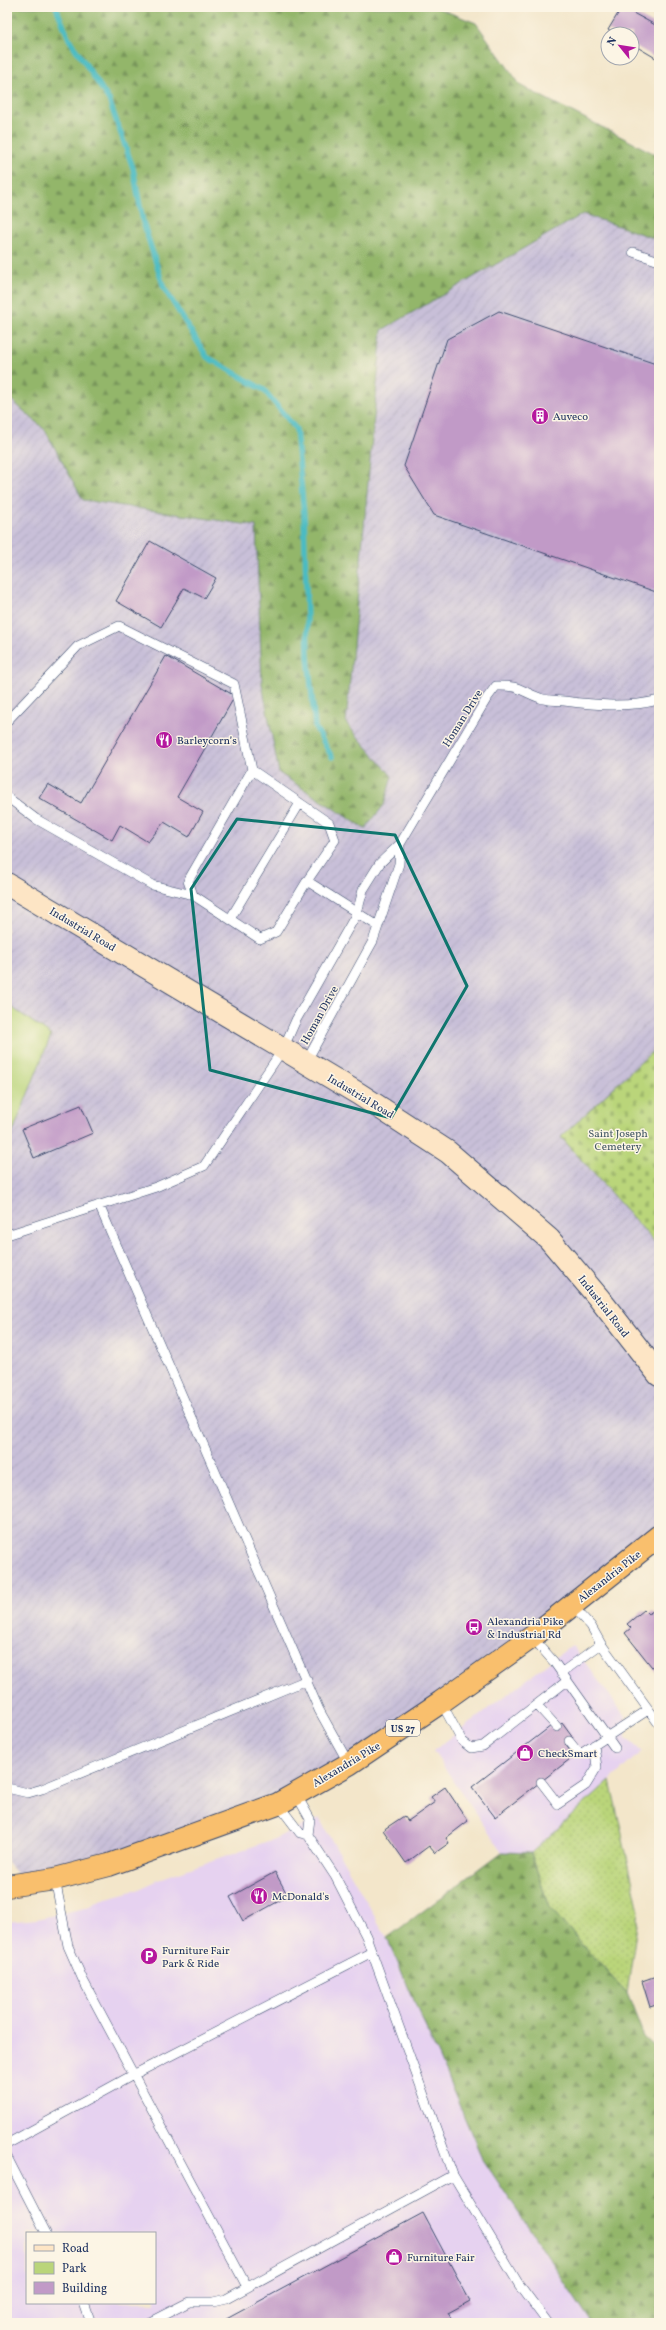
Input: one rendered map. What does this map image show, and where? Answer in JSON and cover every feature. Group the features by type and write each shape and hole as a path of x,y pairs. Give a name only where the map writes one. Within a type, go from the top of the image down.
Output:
{"highway":[{"name":"Alexandria Pike","path":"7,1886 55,1878 109,1865 287,1799 349,1764 441,1702 532,1637 659,1536"}],"main road":[{"name":"Industrial Road","path":"7,884 306,1062 404,1122 448,1152 526,1218 572,1265 659,1375"}],"lane":[{"path":"633,252 659,262"},
{"path":"7,721 78,646 119,626 234,684 252,770 188,881 193,896"},
{"name":"Homan Drive","path":"7,1235 156,1187 204,1166 283,1049 296,1020 357,913 363,890 380,863 400,844 487,698 496,686 514,686 540,699 585,704 644,704 659,700"},
{"path":"7,797 36,819 152,885 193,896 260,939 276,932 307,881 335,840 330,823 252,770"},
{"path":"230,919 300,803"},
{"name":"Homan Drive","path":"306,1062 373,941 399,864 400,844"},
{"path":"307,881 378,926"},
{"path":"99,1206 329,1730 349,1764"},
{"path":"572,1605 592,1626 601,1644 659,1724"},
{"path":"532,1637 567,1681 615,1748"},
{"path":"561,1673 601,1644"},
{"path":"7,1788 28,1793 42,1789 307,1680"},
{"path":"441,1702 462,1741 471,1748 483,1746 567,1681"},
{"path":"537,1705 557,1727"},
{"path":"569,1741 577,1751 582,1753 648,1710"},
{"path":"541,1782 558,1804 586,1785 597,1767 594,1745"},
{"path":"287,1799 300,1832 308,1835 335,1876 357,1916 372,1952 453,2175 518,2283 548,2323"},
{"path":"287,1799 310,1819 308,1835"},
{"path":"55,1878 68,1946 82,1980 246,2288"},
{"path":"7,2144 133,2075 372,1952"},
{"path":"7,2157 45,2232"},
{"path":"148,2323 189,2302 214,2302 226,2299 453,2175"},
{"path":"84,2304 91,2323"}],"highlighted area":[{"path":"237,819 395,835 467,986 391,1118 210,1070 191,889"}],"shaded area":[{"path":"583,214 659,240 659,1045 561,1137 659,1247 659,1536 315,1783 26,1884 7,1862 7,396 45,430 83,500 256,526 262,684 392,776 346,723 382,330"},
{"path":"572,1645 625,1716 626,1738 642,1751 531,1853 502,1852 433,1751"},
{"path":"319,1818 387,1938 482,2158 592,2323 7,2323 7,1922 37,1919 89,1907 99,1900 137,1890 165,1877 274,1839"}],"green space":[{"path":"7,7 435,7 476,23 521,86 659,156 659,240 583,214 382,330 346,723 392,776 384,805 365,829 279,773 262,684 256,526 83,500 45,430 7,396"},
{"path":"7,1004 51,1035 7,1147"},
{"name":"Saint Joseph Cemetery","path":"659,1045 659,1247 561,1137"},
{"path":"610,1780 639,1911 627,1993 549,1907 531,1853"},
{"path":"502,1852 531,1853 549,1907 627,1993 644,2037 659,2051 659,2323 592,2323 482,2158 387,1938"}],"building":[{"path":"622,7 659,27 659,60 640,49 640,26 610,26"},
{"name":"Auveco","path":"499,311 659,365 659,593 434,515 404,466 447,339"},
{"path":"150,541 216,578 204,598 184,588 161,627 116,601"},
{"name":"Barleycorn’s","path":"166,656 235,696 177,797 203,812 189,837 164,822 148,842 120,825 112,840 39,798 48,784 81,803"},
{"path":"81,1105 93,1133 34,1158 22,1129"},
{"path":"644,1610 648,1614 653,1611 659,1619 659,1676 625,1633 631,1628 627,1624"},
{"path":"562,1723 573,1738 565,1744 574,1756 495,1817 472,1787 551,1726 554,1730"},
{"path":"445,1787 468,1821 446,1838 449,1843 435,1853 429,1846 406,1863 383,1830 404,1816 408,1821 435,1802 431,1797"},
{"name":"McDonald's","path":"275,1872 288,1896 243,1921 230,1897"},
{"path":"659,1975 659,2004 650,2007 642,1981"},
{"name":"Furniture Fair","path":"423,2213 470,2301 448,2313 454,2323 219,2323"}],"waterway":[{"path":"56,7 69,39 109,100 133,168 143,222 164,288 207,357 264,390 296,429 304,514 308,656 315,727 332,757"}],"place":[{"name":"Auveco","path":"540,416"},
{"name":"Barleycorn’s","path":"164,740"},
{"name":"Alexandria Pike & Industrial Rd","path":"474,1627"},
{"name":"CheckSmart","path":"525,1753"},
{"name":"McDonald's","path":"259,1896"},
{"name":"Furniture Fair Park & Ride","path":"149,1956"},
{"name":"Furniture Fair","path":"394,2257"}]}
